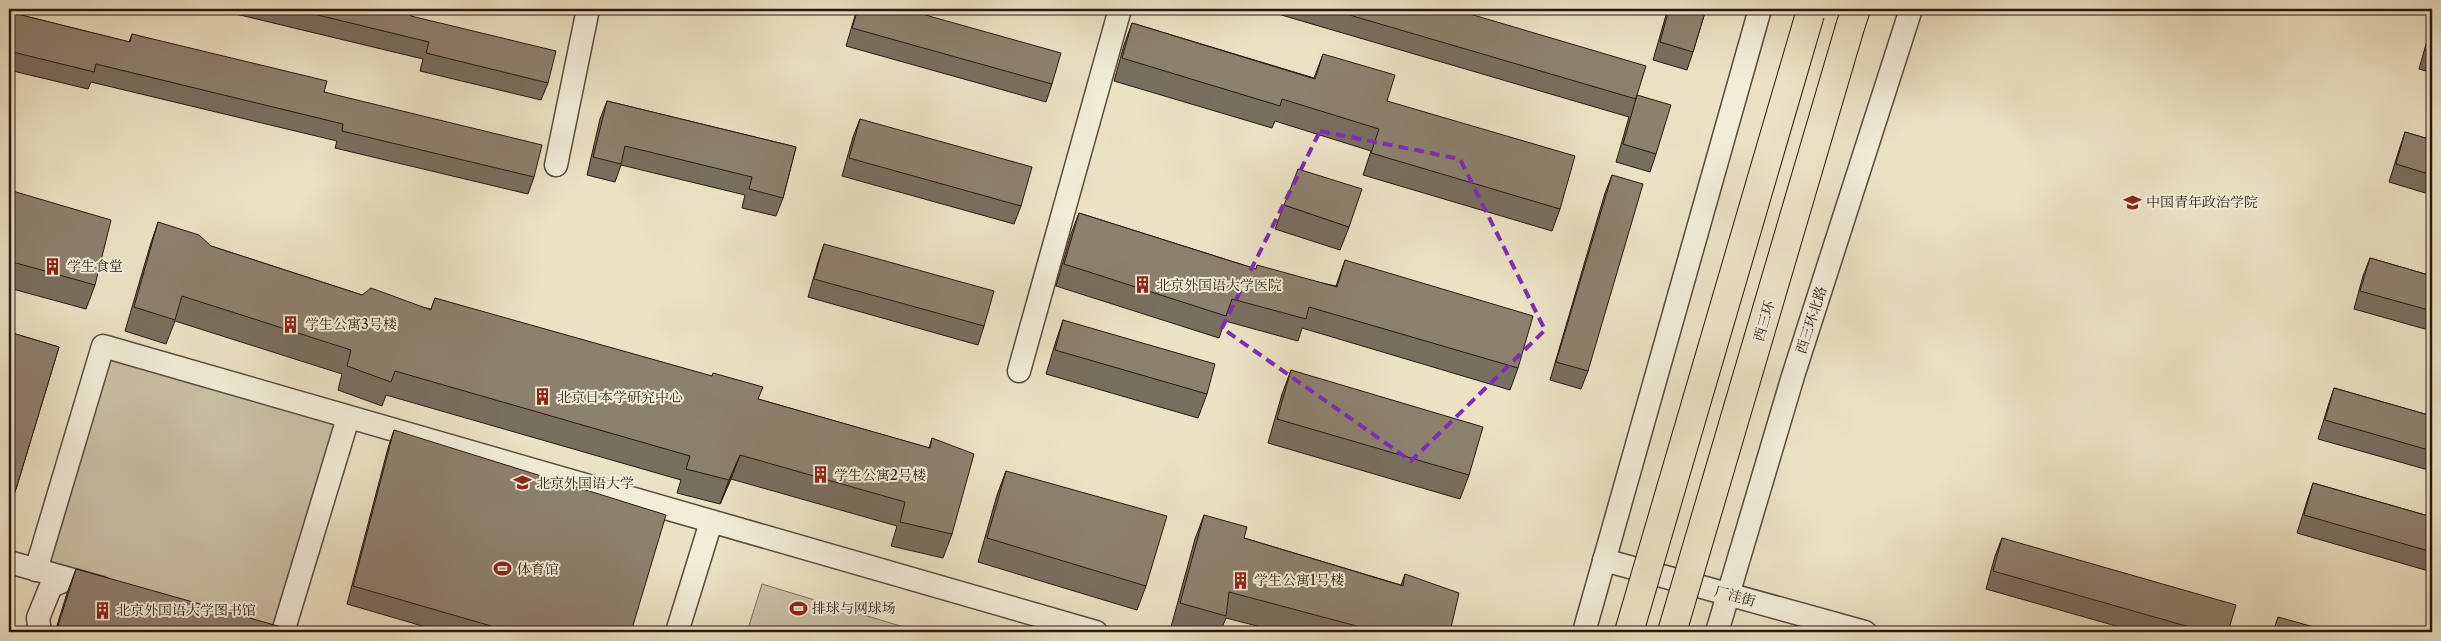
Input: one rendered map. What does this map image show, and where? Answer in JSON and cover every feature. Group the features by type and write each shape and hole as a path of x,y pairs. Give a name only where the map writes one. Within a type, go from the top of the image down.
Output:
{"highway":[{"path":"1629,632 1811,12"},
{"name":"西三环","path":"1672,632 1853,18"}],"street":[{"path":"556,165 588,9"},
{"path":"1019,371 1120,9"},
{"path":"1584,632 1760,9"},
{"name":"西三环北路","path":"1717,632 1793,376 1911,9"},
{"path":"36,570 103,346 1096,632"},
{"path":"283,632 348,418"},
{"path":"677,632 711,522"},
{"name":"厂洼街","path":"1604,560 1865,632"},
{"path":"9,562 119,593"},
{"path":"40,632 38,618 51,586 61,582 61,577"}],"highlighted area":[{"path":"1320,131 1460,159 1545,330 1411,461 1222,328"}],"shaded area":[{"path":"108,353 340,422 276,631 43,565"},
{"name":"排球与网球场","path":"762,584 920,632 747,632"}],"building":[{"path":"293,9 413,9 411,16 556,51 548,83 426,53 429,42"},
{"path":"858,9 904,9 1061,53 1052,84 852,28"},
{"path":"1329,9 1453,9 1646,66 1637,95 1671,105 1656,154 1623,144 1636,99"},
{"path":"1669,9 1706,9 1693,52 1660,42"},
{"path":"9,12 130,42 132,34 327,81 324,92 542,145 534,177 342,131 343,124 96,64 94,72 9,51"},
{"path":"1132,23 1315,79 1323,54 1395,75 1387,101 1575,156 1560,209 1371,153 1379,129 1282,99 1280,106 1122,58"},
{"path":"2432,27 2432,53 2426,51"},
{"path":"607,101 796,147 783,198 749,189 752,177 625,146 621,164 593,157"},
{"path":"860,119 1032,167 1021,206 849,158"},
{"path":"2405,132 2432,140 2432,175 2396,164"},
{"path":"1298,169 1362,189 1349,227 1284,205"},
{"path":"1612,175 1643,184 1588,371 1556,362"},
{"path":"9,190 111,220 95,285 9,261"},
{"path":"1079,213 1256,269 1257,265 1337,287 1345,260 1533,316 1518,368 1309,307 1306,319 1232,299 1226,316 1064,264"},
{"path":"158,222 199,235 211,246 362,295 371,288 431,310 435,298 712,376 713,373 763,387 758,399 930,448 932,438 974,454 952,534 900,522 905,502 740,455 729,480 686,469 690,456 395,371 391,382 347,366 351,350 182,296 175,320 134,307"},
{"path":"824,244 994,291 984,326 814,279"},
{"path":"2370,258 2432,276 2432,311 2360,291"},
{"path":"1063,320 1215,364 1207,394 1055,350"},
{"path":"9,332 59,347 16,489 9,487 9,395 14,378 9,376"},
{"path":"1291,370 1483,427 1469,475 1277,419"},
{"path":"2334,388 2432,416 2432,451 2325,420"},
{"name":"体育馆","path":"394,430 666,515 631,632 512,632 353,586"},
{"path":"1006,471 1167,516 1146,586 987,538"},
{"path":"2313,483 2432,517 2432,552 2304,515"},
{"path":"1204,515 1247,527 1244,538 1403,586 1405,574 1459,593 1450,632 1379,632 1229,592 1226,616 1180,603"},
{"path":"2002,538 2236,605 2228,632 2207,632 1993,571"},
{"path":"76,569 285,628 284,632 56,632"},
{"path":"2278,617 2332,632 2273,632"}],"place":[{"name":"中国青年政治学院","path":"2132,202"},
{"name":"学生食堂","path":"53,266"},
{"name":"北京外国语大学医院","path":"1142,285"},
{"name":"学生公寓3号楼","path":"291,324"},
{"name":"北京日本学研究中心","path":"543,397"},
{"name":"学生公寓2号楼","path":"820,475"},
{"name":"北京外国语大学","path":"522,483"},
{"name":"体育馆","path":"503,569"},
{"name":"学生公寓1号楼","path":"1240,580"},
{"name":"排球与网球场","path":"798,608"},
{"name":"北京外国语大学图书馆","path":"102,610"}]}
